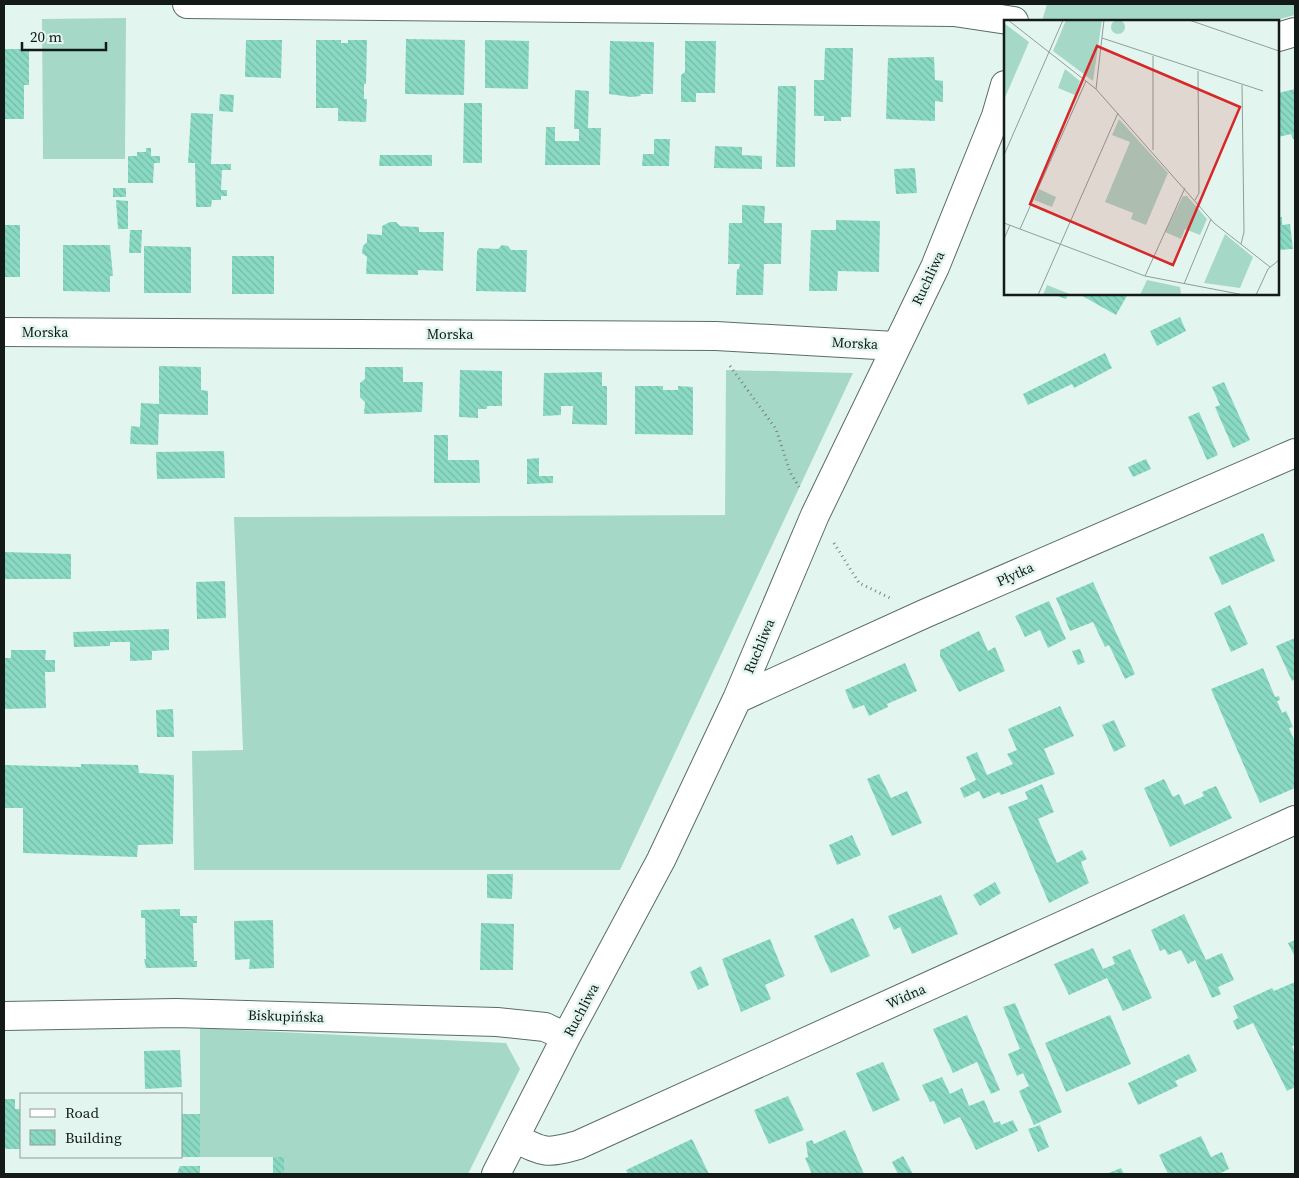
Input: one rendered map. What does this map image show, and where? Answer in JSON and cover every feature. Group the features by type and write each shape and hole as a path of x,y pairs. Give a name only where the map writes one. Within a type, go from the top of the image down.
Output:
{"street":[{"path":"187,4 954,12 1007,20"},
{"path":"1023,20 1028,4"},
{"path":"1279,37 1295,32"},
{"name":"Ruchliwa","path":"496,1174 566,1037 661,860 737,699 815,515 935,267 1001,115 1004,92"},
{"name":"Morska","path":"4,332 716,336 896,346"},
{"name":"Płytka","path":"737,699 933,610 1295,452"},
{"name":"Widna","path":"515,1138 537,1150 553,1152 578,1145 1295,820"},
{"name":"Biskupińska","path":"4,1016 176,1013 488,1021 545,1027 566,1037"}],"green space":[{"path":"1047,4 1295,4 1295,15 1276,20 1042,20"},
{"path":"126,18 125,159 43,159 42,19"},
{"path":"726,370 853,373 620,870 194,870 192,751 243,750 234,517 725,515"},
{"path":"200,1028 506,1043 520,1069 468,1174 284,1174 284,1157 200,1157"}],"building":[{"path":"406,39 465,40 464,95 405,94"},
{"path":"246,40 282,40 281,78 245,77"},
{"path":"316,40 341,40 341,43 348,43 348,40 367,40 366,84 364,84 364,99 367,99 366,122 338,121 338,108 316,108"},
{"path":"485,40 529,41 528,89 485,88"},
{"path":"610,41 654,42 653,94 640,94 641,96 631,97 609,94"},
{"path":"685,41 716,41 715,93 696,93 696,102 681,102 681,75 685,72"},
{"path":"825,48 853,48 851,117 841,117 841,121 824,121 824,116 814,116 814,80 824,80"},
{"path":"4,49 29,49 29,85 24,85 24,119 4,119"},
{"path":"934,57 935,80 943,81 943,102 935,101 935,121 886,119 888,58"},
{"path":"778,86 796,86 795,167 776,167"},
{"path":"1295,89 1295,139 1293,139 1291,134 1279,137 1279,93"},
{"path":"575,90 589,91 588,128 601,128 600,165 545,165 546,127 555,127 555,141 579,141 579,129 574,129"},
{"path":"220,94 234,95 233,112 219,111"},
{"path":"464,103 482,103 482,163 463,163"},
{"path":"191,113 213,114 211,164 231,164 231,170 222,170 221,190 227,190 227,196 221,196 221,200 212,200 211,207 196,207 195,163 188,163"},
{"path":"654,139 670,139 669,166 642,166 643,154 654,154"},
{"path":"715,146 742,147 742,155 762,156 762,169 714,168"},
{"path":"146,148 151,148 151,156 160,156 160,163 154,163 153,183 128,183 128,156 137,156 137,152 146,152"},
{"path":"380,155 432,155 432,166 379,166"},
{"path":"915,168 917,193 896,194 894,169"},
{"path":"113,188 126,188 126,197 113,197"},
{"path":"116,200 128,201 128,229 118,229"},
{"path":"742,205 765,206 764,223 782,223 781,264 764,264 763,295 736,295 737,269 739,269 740,264 728,264 729,223 742,223"},
{"path":"1279,217 1282,217 1282,225 1290,224 1293,249 1279,250"},
{"path":"836,220 880,221 879,272 838,271 837,291 809,291 811,230 836,230"},
{"path":"390,222 396,222 400,226 419,227 419,232 444,232 443,271 418,270 418,275 366,274 367,257 362,253 363,246 367,242 367,234 382,235 382,226"},
{"path":"4,225 20,225 20,277 4,277"},
{"path":"130,230 142,230 141,253 129,253"},
{"path":"63,245 110,245 113,276 110,276 110,292 63,291"},
{"path":"502,245 508,246 511,250 527,250 526,292 476,291 477,251 479,248 498,249"},
{"path":"144,246 191,247 191,293 144,293"},
{"path":"232,256 274,256 274,294 232,294"},
{"path":"1055,295 1068,295 1066,299"},
{"path":"1081,295 1127,295 1116,315"},
{"path":"1180,317 1186,331 1157,346 1150,331"},
{"path":"1105,353 1112,368 1074,388 1072,384 1028,405 1023,394"},
{"path":"159,366 201,367 201,390 208,391 208,415 159,414 158,445 130,444 131,426 140,427 141,403 159,404"},
{"path":"365,367 403,367 403,382 423,382 422,412 364,414 365,402 360,397 360,383 365,379"},
{"path":"460,370 502,371 502,406 487,406 487,409 478,409 478,418 459,417"},
{"path":"602,372 602,386 607,386 607,425 572,424 573,406 561,406 561,415 543,416 544,373"},
{"path":"1224,382 1250,440 1233,448 1215,407 1220,405 1212,387"},
{"path":"635,386 663,386 663,390 678,390 678,386 693,387 693,435 635,434"},
{"path":"1199,412 1218,455 1207,460 1188,417"},
{"path":"434,435 448,435 448,460 479,460 480,483 434,483"},
{"path":"224,451 225,478 157,479 156,452"},
{"path":"539,458 539,476 553,476 553,483 527,484 527,459"},
{"path":"1146,459 1151,469 1133,477 1128,467"},
{"path":"1263,533 1275,561 1222,585 1209,557"},
{"path":"4,552 71,554 71,579 4,579"},
{"path":"225,581 226,618 197,619 196,582"},
{"path":"1093,582 1135,674 1125,679 1109,645 1105,647 1093,622 1070,631 1056,598"},
{"path":"1049,601 1066,639 1048,648 1040,630 1025,637 1015,616"},
{"path":"1230,605 1248,644 1231,652 1214,613"},
{"path":"169,629 169,650 152,651 152,660 130,661 130,642 110,642 110,646 74,647 73,632"},
{"path":"979,631 988,651 995,647 1005,671 959,692 940,656 940,650"},
{"path":"1295,638 1295,679 1292,681 1276,646"},
{"path":"1080,649 1085,662 1078,665 1072,651"},
{"path":"11,650 46,650 45,660 55,660 55,672 45,672 46,708 4,709 4,658 11,658"},
{"path":"905,663 917,691 887,704 888,707 869,716 864,705 853,709 845,690"},
{"path":"1263,668 1275,697 1279,696 1280,700 1277,701 1282,713 1286,711 1293,727 1289,728 1295,742 1295,788 1260,803 1211,689"},
{"path":"1060,706 1074,736 1044,749 1055,774 1001,795 999,792 983,799 979,791 964,798 960,788 976,780 966,757 977,752 987,775 1013,764 1007,754 1017,750 1008,729"},
{"path":"173,709 174,737 157,737 156,710"},
{"path":"1114,720 1126,746 1114,752 1102,725"},
{"path":"81,764 138,765 139,773 174,775 173,844 138,845 137,857 23,853 23,808 4,808 4,765 81,767"},
{"path":"879,774 891,798 907,791 922,823 892,836 867,779"},
{"path":"1164,779 1173,797 1179,794 1184,805 1204,796 1202,792 1216,786 1232,818 1170,847 1144,788"},
{"path":"1042,784 1054,812 1038,819 1057,863 1082,850 1087,859 1081,862 1089,883 1049,903 1008,807 1028,799 1025,792"},
{"path":"852,835 861,855 837,865 829,845"},
{"path":"487,874 513,874 512,899 487,898"},
{"path":"995,882 1001,893 980,906 973,895"},
{"path":"941,895 958,934 912,954 900,927 894,930 888,916"},
{"path":"180,909 180,916 197,916 197,923 193,923 194,961 197,961 197,967 146,968 144,959 146,959 145,918 141,918 141,910"},
{"path":"1184,914 1206,960 1222,953 1234,980 1218,987 1221,994 1212,998 1195,960 1188,964 1181,950 1168,955 1165,949 1160,951 1151,930"},
{"path":"853,918 870,956 831,973 814,936"},
{"path":"273,920 274,968 249,969 250,959 235,960 234,921"},
{"path":"481,923 514,924 513,970 480,970"},
{"path":"770,939 785,976 765,985 771,999 741,1012 722,959"},
{"path":"1295,940 1295,957 1288,943"},
{"path":"1093,948 1103,969 1115,964 1112,957 1130,949 1152,998 1123,1011 1107,978 1069,995 1054,964"},
{"path":"701,966 709,985 698,990 690,972"},
{"path":"1295,982 1295,1045 1292,1046 1295,1053 1295,1087 1287,1091 1253,1023 1237,1030 1233,1021 1238,1018 1233,1006 1272,988 1274,991"},
{"path":"1015,1003 1062,1112 1034,1125 1019,1091 1029,1086 1023,1073 1017,1076 1008,1054 1020,1049 1003,1007"},
{"path":"967,1015 1000,1090 991,1094 977,1062 953,1073 933,1029"},
{"path":"1110,1015 1131,1064 1066,1092 1045,1043"},
{"path":"180,1050 182,1087 145,1089 144,1051"},
{"path":"1189,1054 1197,1071 1175,1081 1178,1086 1138,1105 1128,1083"},
{"path":"883,1062 900,1100 873,1112 856,1073"},
{"path":"942,1077 950,1094 962,1088 969,1106 984,1100 994,1123 1000,1121 1001,1125 1013,1120 1018,1131 976,1150 960,1117 944,1124 934,1101 930,1102 922,1085"},
{"path":"788,1096 804,1130 769,1144 754,1110"},
{"path":"4,1099 15,1099 15,1109 20,1109 20,1149 6,1149 4,1146"},
{"path":"182,1114 200,1114 200,1157 182,1157"},
{"path":"1040,1125 1049,1147 1038,1152 1028,1129"},
{"path":"845,1130 864,1174 812,1174 805,1158 808,1157 806,1142 812,1140 814,1144"},
{"path":"1201,1136 1211,1157 1222,1152 1229,1169 1219,1174 1168,1174 1159,1155"},
{"path":"692,1139 709,1174 628,1174 626,1170"},
{"path":"903,1156 913,1174 898,1174 892,1162"},
{"path":"273,1157 284,1157 284,1174 273,1174"},
{"path":"180,1166 200,1166 200,1174 177,1174"},
{"path":"1121,1168 1124,1174 1106,1174"}]}
